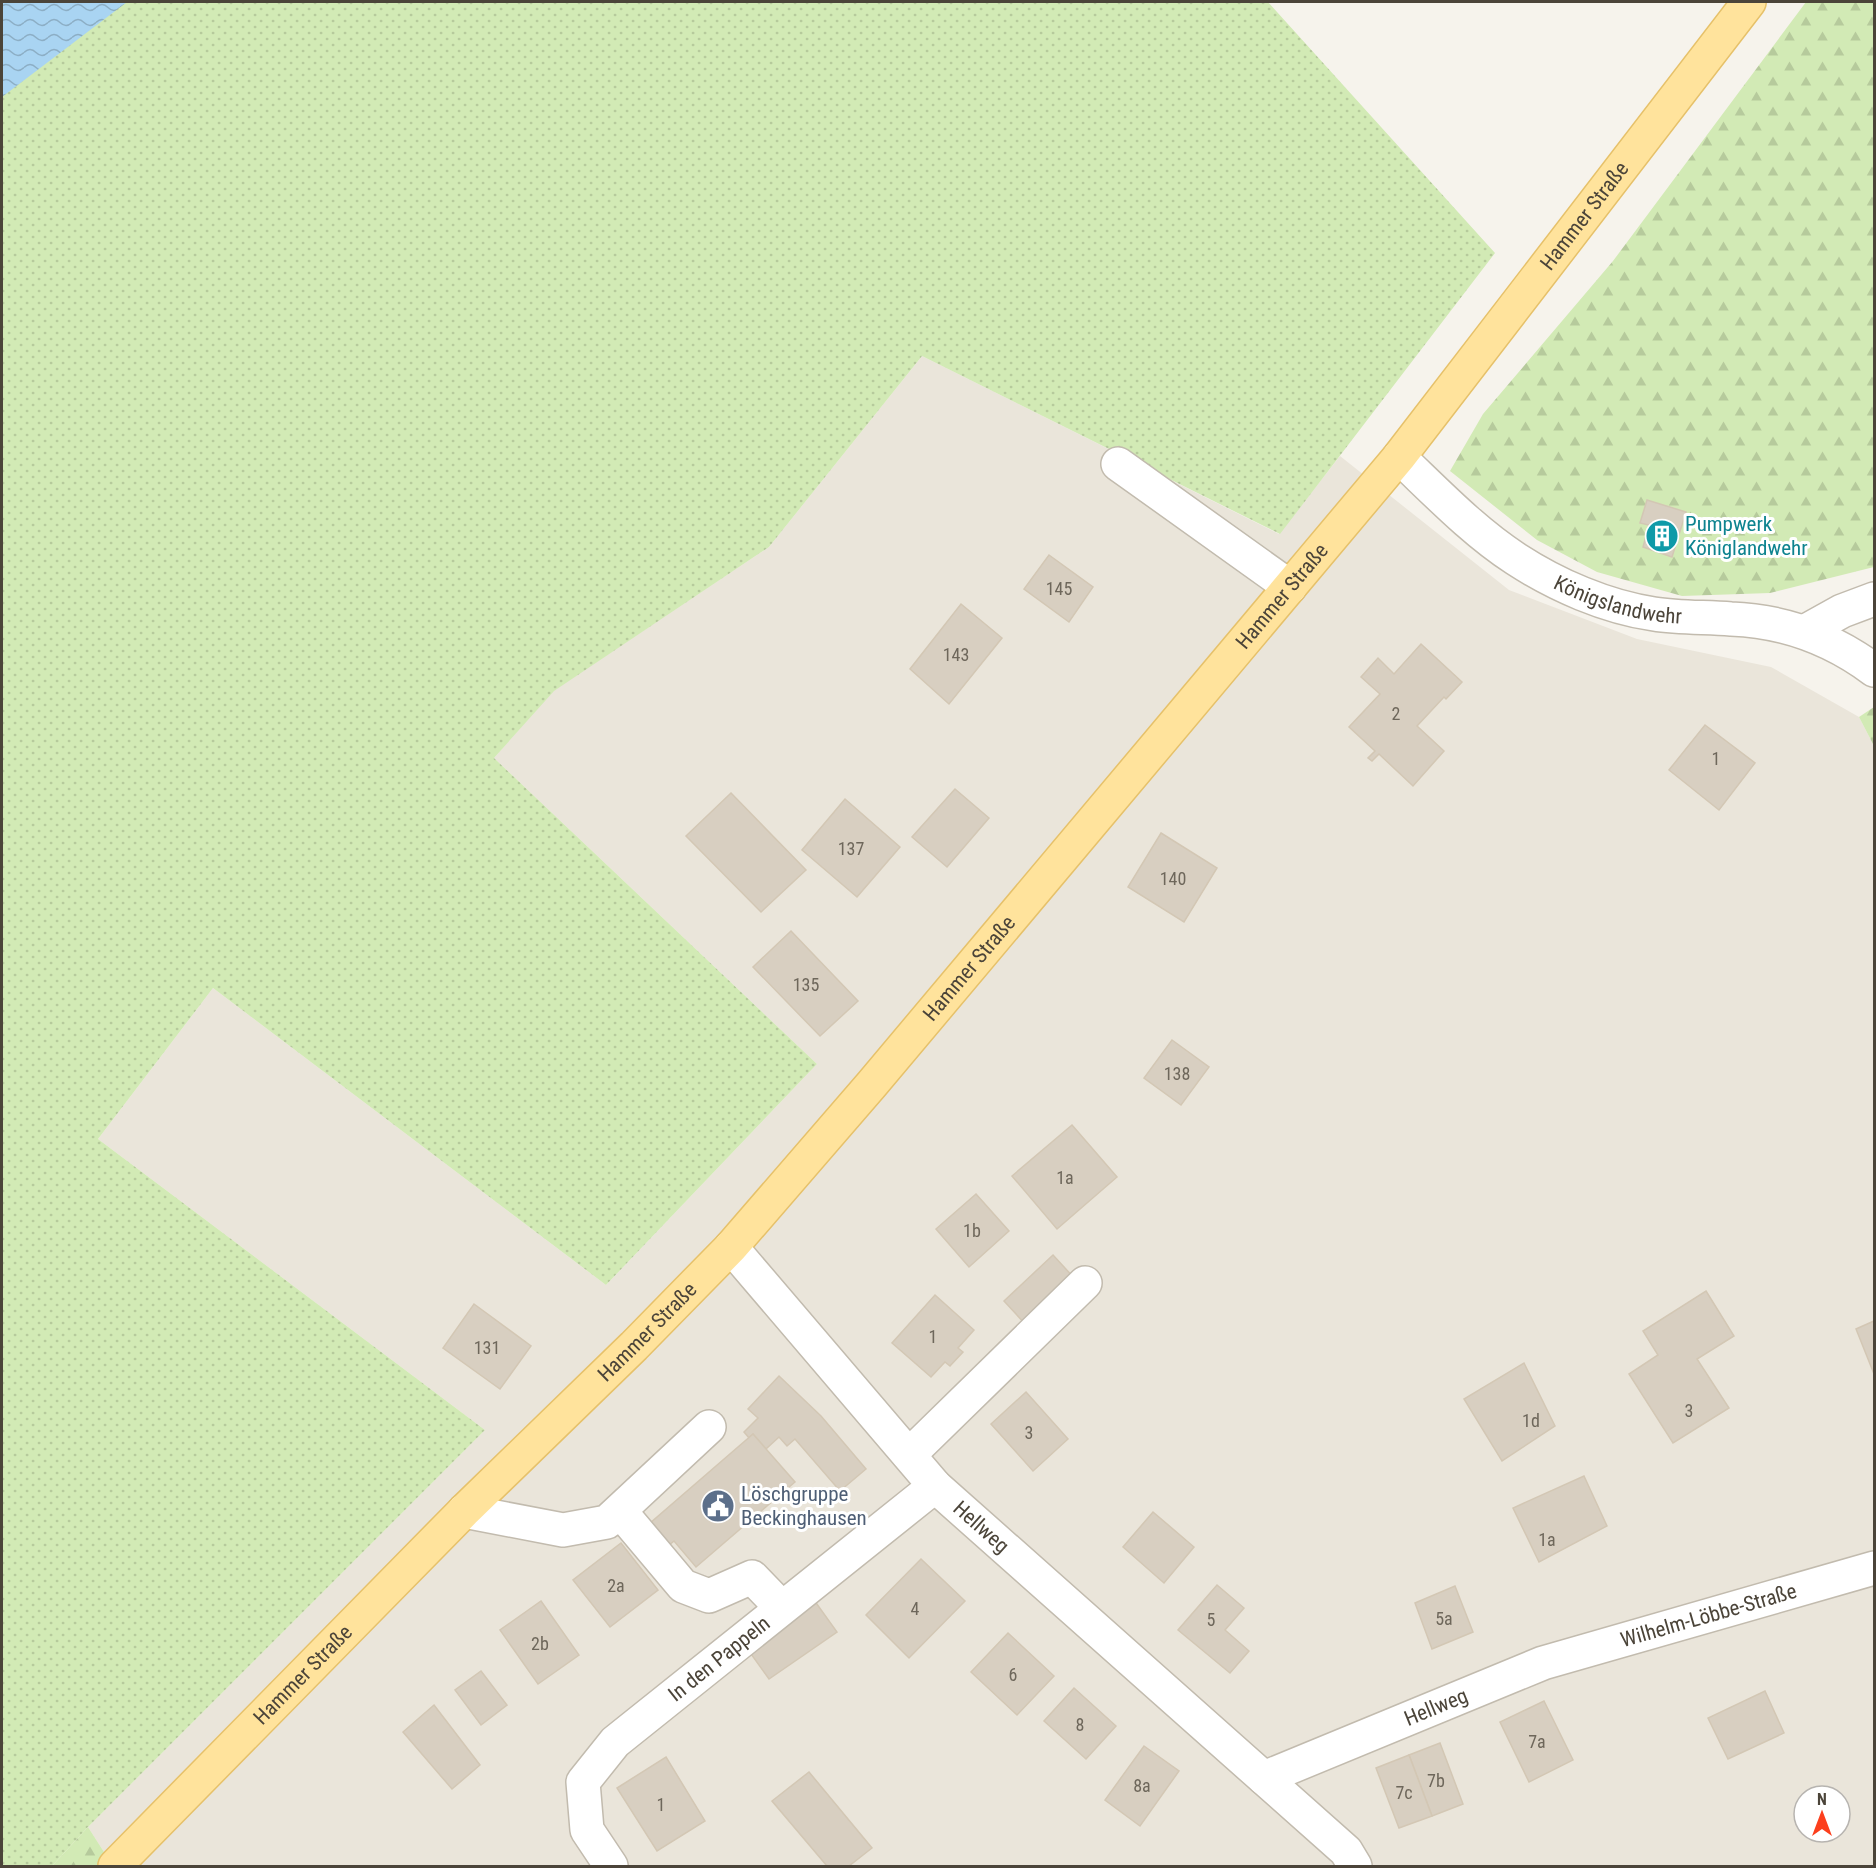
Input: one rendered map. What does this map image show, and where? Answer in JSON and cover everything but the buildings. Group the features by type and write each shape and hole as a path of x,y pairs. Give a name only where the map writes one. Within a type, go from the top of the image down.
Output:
{"main road":[{"name":"Hammer Straße","path":"114,1866 464,1511 634,1346 731,1247 880,1075 1399,458 1749,2"}],"street":[{"name":"Königslandwehr","path":"1399,458 1481,532 1515,558 1557,582 1612,604 1655,615 1769,622 1806,632 1837,645 1875,670"},
{"path":"1118,464 1290,587"},
{"path":"1806,632 1842,611 1875,599"},
{"name":"Hellweg","path":"731,1247 935,1486 1346,1851 1355,1866"},
{"path":"909,1455 1085,1283"},
{"path":"464,1511 563,1530 607,1522 709,1427"},
{"name":"In den Pappeln","path":"610,1866 587,1830 583,1782 615,1742 935,1486"},
{"path":"620,1511 683,1586 709,1596 752,1577 782,1607"},
{"name":"Wilhelm-Löbbe-Straße","path":"1542,1663 1875,1569"},
{"name":"Hellweg","path":"1264,1778 1542,1663"}],"shaded area":[{"path":"922,356 1279,534 1340,456 1509,590 1637,639 1771,667 1859,717 1874,746 1874,1866 113,1866 88,1827 485,1430 98,1139 213,988 606,1285 817,1064 494,758 553,691 769,547"}],"green space":[{"path":"2,2 1268,2 1495,253 1280,534 922,356 769,547 554,691 494,758 817,1064 606,1285 213,988 98,1139 485,1430 88,1827 52,1866 2,1866"},
{"path":"1806,2 1874,2 1874,567 1770,593 1682,596 1597,572 1537,540 1450,471 1483,414 1613,261"},
{"path":"1874,707 1874,746 1859,717"},
{"path":"88,1827 113,1866 52,1866"}],"water":[{"path":"2,2 127,2 2,97"}],"place":[{"name":"Pumpwerk Königlandwehr","path":"1662,536"},
{"name":"Löschgruppe Beckinghausen","path":"718,1506"}]}
